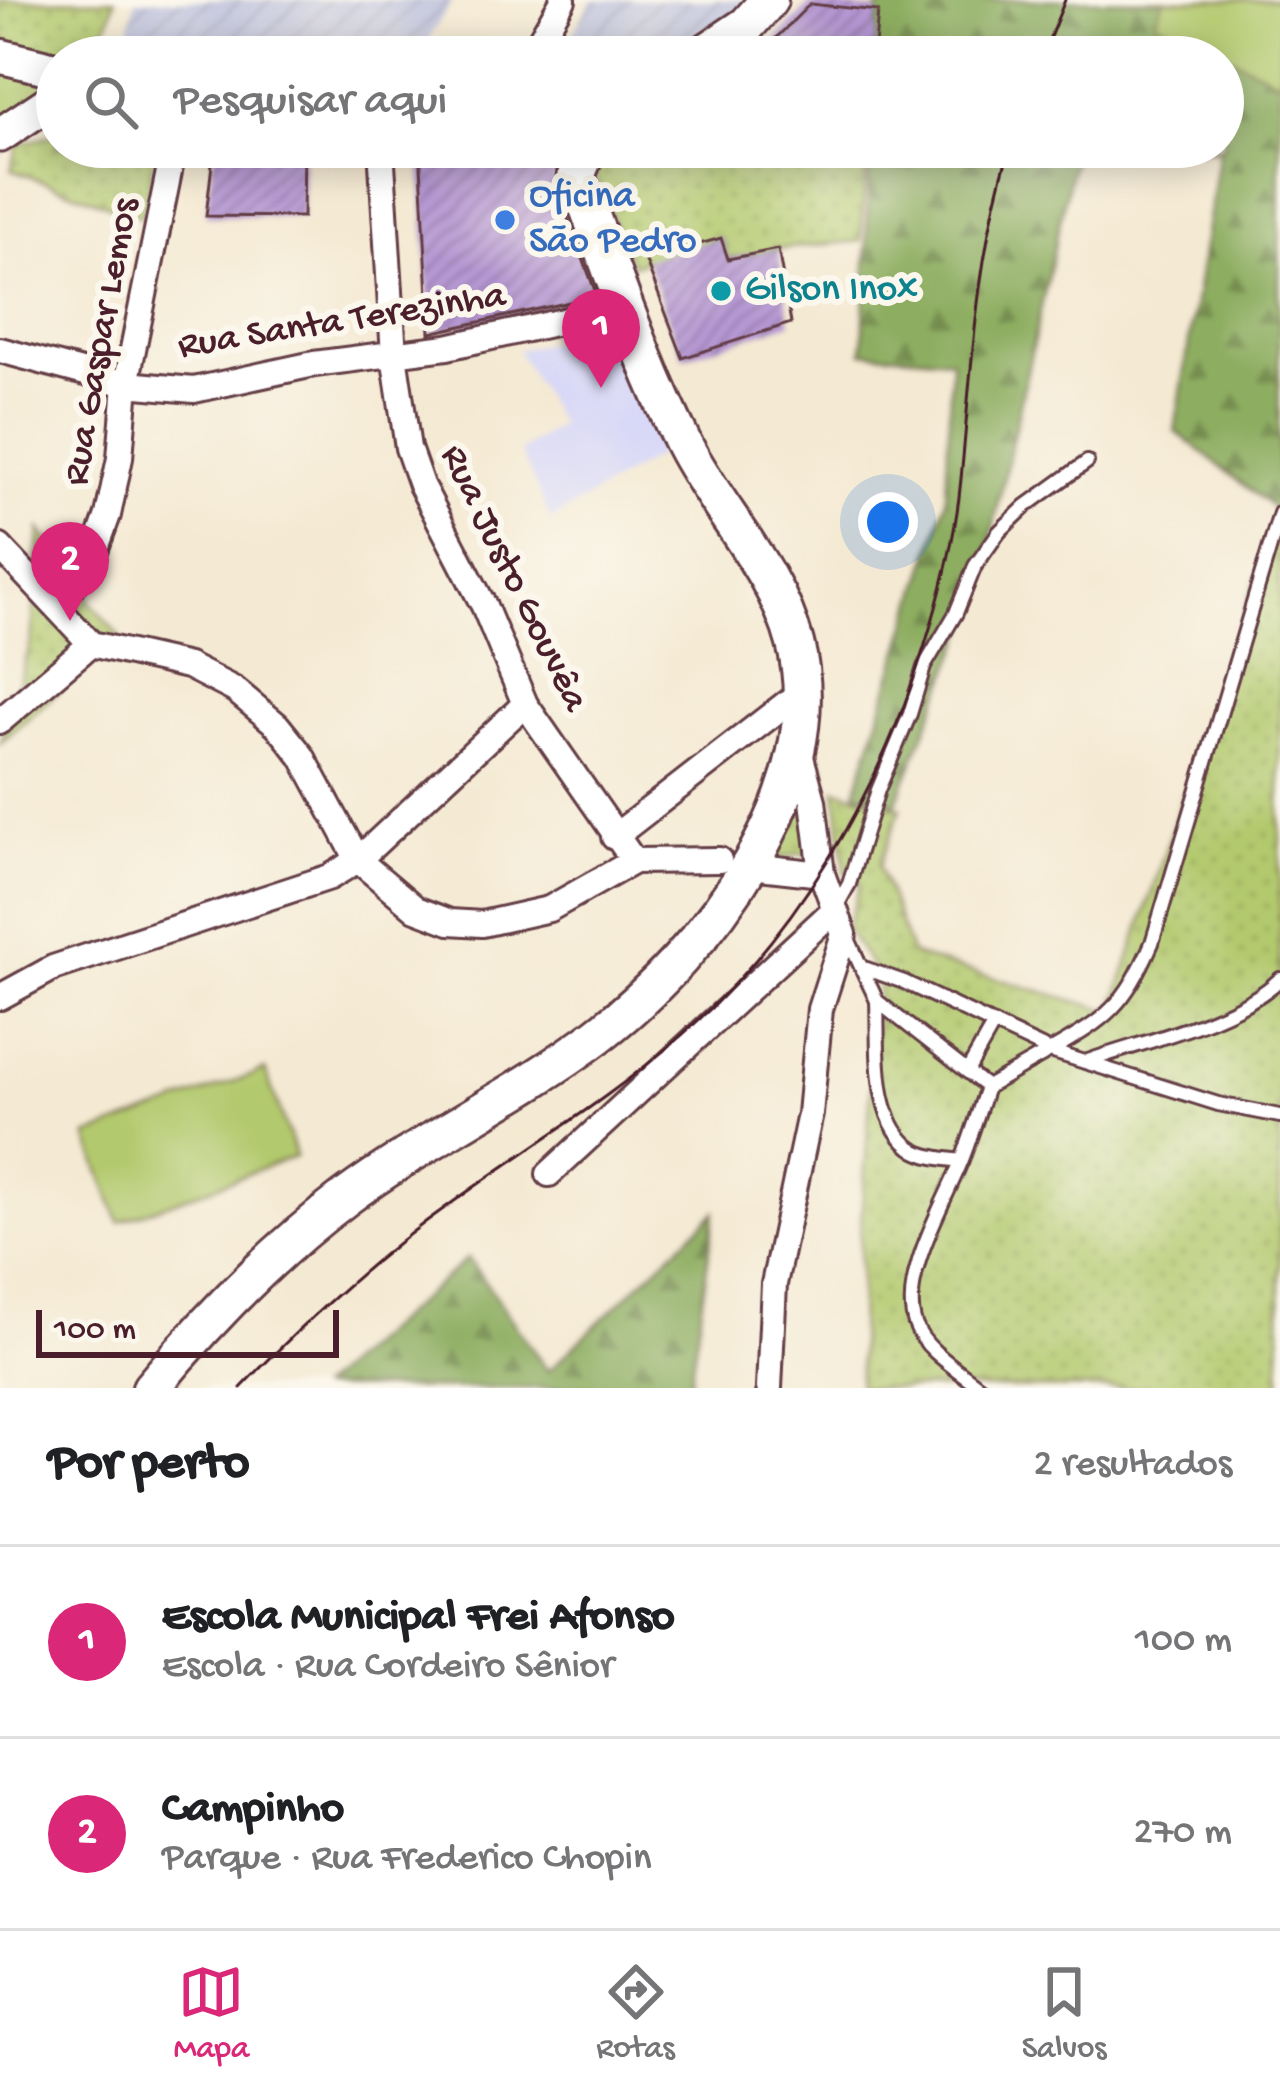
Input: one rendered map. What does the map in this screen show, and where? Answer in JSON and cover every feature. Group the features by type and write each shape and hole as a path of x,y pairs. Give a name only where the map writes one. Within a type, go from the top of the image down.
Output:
{"main road":[{"path":"730,36 770,0"},
{"path":"151,1388 243,1286 343,1200 601,1032 684,951 734,863 784,793 797,744 799,659 780,602 687,450 648,368 578,168"}],"street":[{"path":"542,36 563,0"},
{"path":"0,56 36,65"},
{"path":"0,135 36,111"},
{"name":"Rua Gaspar Lemos","path":"56,606 92,562 108,515 120,458 126,384 171,168"},
{"name":"Rua Justo Gouvêa","path":"382,168 400,412 421,485 484,605 525,704 634,861"},
{"name":"Rua Santa Terezinha","path":"0,350 126,384 194,389 314,364 504,336 625,307"},
{"path":"0,547 91,644 188,666 235,689 278,725 302,755 358,860 416,909 450,922 482,925 549,909 634,861 734,863 822,874"},
{"path":"0,721 91,644"},
{"path":"614,837 801,692"},
{"path":"0,997 53,968 300,890 358,860 525,704"},
{"path":"769,1388 774,1284 810,1114 823,991 841,952 838,919 822,874 812,801 797,744"},
{"path":"549,1174 838,919"}],"lane":[{"path":"962,1161 917,1151 897,1134 886,1109 877,1001 838,919 878,790 924,667 956,613 976,566 1012,519 1058,479 1087,462"},
{"path":"981,1388 933,1348 915,1326 914,1276 987,1087 1097,1024 1122,1001 1152,944 1280,513"},
{"path":"861,967 904,982 1049,1051 1218,1104 1280,1116"},
{"path":"1084,1062 1223,1014 1264,994 1280,979"},
{"path":"877,1001 987,1087"},
{"path":"968,1070 994,1024"}],"shaded area":[{"path":"135,0 453,0 430,36 128,36"},
{"path":"592,0 781,0 739,36 571,36"},
{"path":"629,323 688,437 551,520 520,451 560,425 517,350"}],"green space":[{"path":"0,0 115,0 104,36 36,36 36,48 11,45 0,34"},
{"path":"879,0 1164,0 1156,19 1192,36 876,36"},
{"path":"1164,0 1280,0 1280,81 1244,64 1244,36 1186,36 1155,21"},
{"path":"0,47 36,57 36,109 28,126 0,153"},
{"path":"1244,61 1280,78 1278,512 1175,431 1216,168 1244,168"},
{"path":"36,139 36,168 152,168 142,217 11,170 18,145"},
{"path":"592,168 866,168 861,241 728,259 721,238 632,265"},
{"path":"869,168 1071,168 977,602 896,804 856,792 946,501 951,359 863,352"},
{"path":"1280,506 1280,1388 859,1388 860,1234 879,978 846,929 860,886 845,872 836,789 901,808 879,866 912,955 1112,1011"},
{"path":"40,529 120,637 0,743 31,642"},
{"path":"815,747 827,787 822,859 804,853 766,861 795,806"},
{"path":"265,1070 296,1156 119,1222 87,1136"},
{"path":"715,1212 689,1388 319,1388 468,1258 548,1371"}],"building":[{"path":"810,4 878,11 876,36 778,36"},
{"path":"212,168 304,168 303,217 206,216"},
{"name":"Oficina São Pedro","path":"421,168 557,168 555,184 597,296 430,333"},
{"name":"Gilson Inox","path":"721,238 728,259 778,249 791,323 683,358 645,259"}],"tram line":[{"path":"1050,36 1065,0"},
{"path":"241,1388 397,1244 598,1102 681,1036 761,953 829,858 883,756 942,586 959,500 982,271 1004,168"}],"place":[{"name":"Oficina São Pedro","path":"505,220"},
{"name":"Gilson Inox","path":"721,291"},
{"name":"Escola Municipal Frei Afonso","path":"601,388"},
{"name":"Campinho","path":"70,621"}]}
